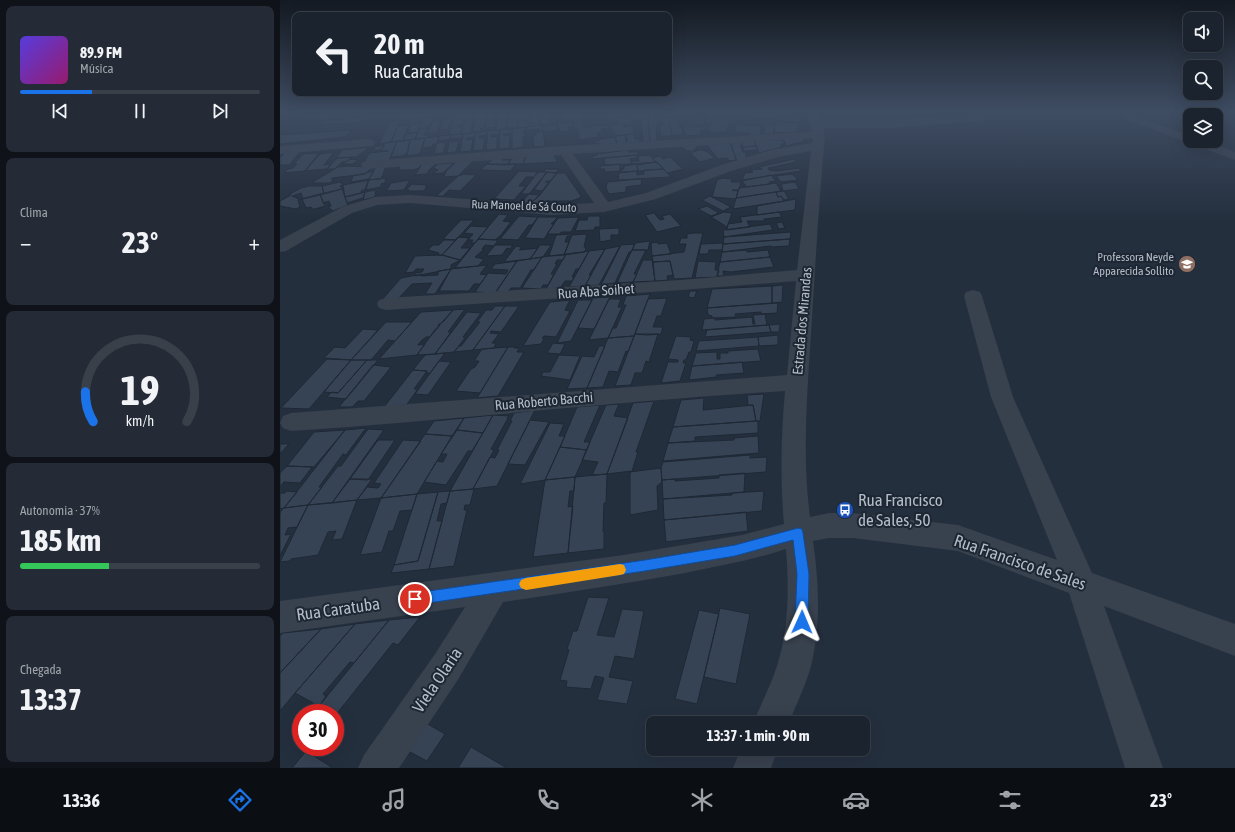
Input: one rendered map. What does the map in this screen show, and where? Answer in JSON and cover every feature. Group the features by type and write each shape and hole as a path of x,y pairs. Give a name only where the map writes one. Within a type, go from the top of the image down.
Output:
{"street":[{"path":"280,150 320,147"},
{"path":"368,165 602,147"},
{"name":"Rua Manoel de Sá Couto","path":"280,247 347,210 375,201 410,198 551,210 604,207 651,196 726,168 776,153 786,147"},
{"name":"Estrada dos Mirandas","path":"774,716 794,666 802,622 803,574 798,533 793,461 797,382 815,147"},
{"path":"1213,148 1235,156"},
{"path":"564,150 604,207"},
{"name":"Rua Aba Soihet","path":"386,304 681,285 806,275"},
{"path":"973,296 1002,397 1081,583 1144,768"},
{"name":"Rua Roberto Bacchi","path":"291,422 377,418 568,399 797,382"},
{"name":"Rua Francisco de Sales","path":"798,533 836,525 869,526 928,536 958,538 1235,640"},
{"name":"Rua Caratuba","path":"280,617 494,589 645,566 735,550 798,533"},
{"name":"Viela Olaria","path":"376,768 448,666 494,589"},
{"path":"752,768 757,756"}],"building":[{"path":"375,147 383,147 382,149 374,151"},
{"path":"383,147 395,147 389,161 364,163 369,153 388,151 381,151"},
{"path":"395,147 409,147 407,154 391,157"},
{"path":"409,147 422,147 420,154 407,156"},
{"path":"436,147 445,147 443,153 434,154"},
{"path":"448,147 457,147 456,152 447,153"},
{"path":"461,147 472,147 471,151 460,152"},
{"path":"474,147 484,147 483,150 473,151"},
{"path":"486,147 497,147 497,149 486,150"},
{"path":"499,147 509,147 509,148 499,149"},
{"path":"512,147 523,147 523,147 512,149"},
{"path":"682,147 696,147 698,149 694,149 696,151 687,151"},
{"path":"708,147 732,147 736,160 729,161 727,158 718,159"},
{"path":"731,147 740,147 743,152 745,152 747,158 737,161"},
{"path":"743,147 756,147 758,150 744,151"},
{"path":"756,147 782,147 759,153"},
{"path":"369,148 356,157 336,158 342,150"},
{"path":"628,150 628,152 638,152 638,155 592,159 593,156 597,154"},
{"path":"700,150 706,151 715,158 700,162 690,153"},
{"path":"301,151 289,165 280,165 280,158 285,153"},
{"path":"334,152 324,165 331,164 327,169 305,171 320,154"},
{"path":"319,153 305,171 284,173 297,164 294,164 303,154"},
{"path":"553,154 558,162 523,164 526,156"},
{"path":"637,155 637,158 630,159 632,164 605,165 604,158"},
{"path":"650,155 656,162 632,164 632,161 639,161 638,156"},
{"path":"660,156 663,159 670,157 683,169 668,173 652,158"},
{"path":"353,157 345,162 342,162 335,169 327,169 337,158"},
{"path":"512,157 502,160 510,160 508,164 487,164 493,159"},
{"path":"513,157 525,157 523,164 508,164"},
{"path":"351,159 358,160 353,164 342,164"},
{"path":"794,159 797,162 768,168 769,170 777,171 799,168 801,171 742,180 745,173 753,172 750,170 762,169 759,167"},
{"path":"474,160 458,176 444,177 446,171 456,162"},
{"path":"657,162 664,169 638,171 637,165"},
{"path":"437,163 429,170 427,174 415,175 422,164"},
{"path":"454,163 443,173 432,174 438,170 433,168 438,164"},
{"path":"422,164 419,168 413,170 398,170 401,165"},
{"path":"487,164 516,164 510,171 481,170"},
{"path":"620,164 620,171 604,172 605,169 600,169 600,166"},
{"path":"637,164 638,171 622,172 621,169 624,169 624,166"},
{"path":"386,166 381,179 368,180 376,167"},
{"path":"338,167 372,167 365,174 332,178 331,179 334,179 330,183 311,183"},
{"path":"546,169 559,169 556,173 543,172"},
{"path":"664,169 671,177 618,180 619,173 637,171 637,175 644,174 644,170"},
{"path":"374,171 369,179 351,182 353,176"},
{"path":"519,171 538,172 534,177 526,177 519,186 526,186 514,200 494,199"},
{"path":"538,172 547,172 529,194 521,194"},
{"path":"547,172 557,173 550,181 545,182 549,182 542,191 534,190"},
{"path":"557,173 565,173 581,196 580,198 571,201 548,201 546,205 530,204 540,195"},
{"path":"465,174 476,175 460,191 449,190 444,195 447,195 446,196 436,196 458,176"},
{"path":"792,174 798,180 781,182 776,176"},
{"path":"771,175 776,181 769,182 770,184 747,187 742,181"},
{"path":"386,178 385,183 381,184 381,187 365,190 368,180"},
{"path":"723,178 732,179 731,182 741,182 739,190 732,190 738,191 736,199 712,197 717,180"},
{"path":"642,179 641,185 626,187 626,192 609,194 606,188 607,182"},
{"path":"369,180 366,189 361,191 362,193 345,197 343,185"},
{"path":"410,180 404,190 386,191 391,183"},
{"path":"340,182 343,185 340,186 342,189 324,194 322,186"},
{"path":"795,182 799,189 783,191 781,184"},
{"path":"776,183 781,191 736,198 739,188"},
{"path":"412,184 427,185 425,187 428,187 423,191 407,191 409,190 406,190"},
{"path":"309,186 322,186 324,194 303,199 301,193 292,196 299,199 300,207 296,209 280,206 280,201 291,195 290,194 301,188"},
{"path":"342,189 348,205 333,211 328,207 331,206 329,201 323,203 320,194"},
{"path":"376,190 375,197 363,200 365,192"},
{"path":"784,191 789,199 784,200 781,196 778,197 776,192"},
{"path":"365,192 363,198 347,203 345,197"},
{"path":"776,192 778,197 781,196 784,201 733,209 736,198"},
{"path":"320,194 325,206 315,209 312,209 311,207 306,208 302,199 301,200 301,199"},
{"path":"529,194 539,195 530,204 521,203"},
{"path":"710,196 731,207 723,211 702,200"},
{"path":"796,199 795,210 757,215 757,206"},
{"path":"707,206 719,213 711,216 698,209"},
{"path":"724,212 732,213 727,227 711,217"},
{"path":"779,212 782,217 764,219 765,221 747,221 750,227 727,230 728,224 742,222 740,217"},
{"path":"654,213 660,220 664,219 662,216 670,214 681,226 657,232 645,215"},
{"path":"499,214 508,215 503,221 511,222 501,235 495,240 478,239"},
{"path":"519,216 538,217 532,225 529,225 518,240 500,239"},
{"path":"588,216 600,216 600,227 595,227 594,230 575,231 579,220 587,220"},
{"path":"538,217 558,217 551,224 554,224 544,239 525,238"},
{"path":"579,217 571,232 547,234 558,218"},
{"path":"461,220 474,220 456,240 443,239"},
{"path":"782,222 785,228 779,229 776,223"},
{"path":"770,224 773,230 724,237 723,230"},
{"path":"471,226 488,227 475,243 471,243 473,240 468,240 473,234 464,233"},
{"path":"619,228 619,235 611,235 611,240 600,242 599,229"},
{"path":"791,232 790,239 723,244 724,237"},
{"path":"703,233 692,278 674,279 670,261 653,262 652,256 684,252 686,244 679,244 681,238 687,238 687,234"},
{"path":"572,234 571,236 567,236 565,242 569,242 564,255 549,256 556,235"},
{"path":"587,234 584,247 586,247 585,252 564,255 572,235"},
{"path":"458,237 469,238 461,248 470,248 460,260 442,255"},
{"path":"478,239 498,240 494,246 485,245 482,249 484,249 475,257 484,259 478,266 455,268"},
{"path":"790,239 789,246 771,246 722,252 723,244"},
{"path":"444,240 456,240 442,255 438,255 439,253 428,250 433,245 439,245"},
{"path":"650,241 648,250 632,250 635,243"},
{"path":"658,242 658,244 667,243 671,254 652,256 651,243"},
{"path":"723,243 722,250 709,250 708,254 699,254 701,244"},
{"path":"635,244 631,252 629,252 615,283 601,285 621,245"},
{"path":"495,245 513,245 510,249 507,248 502,255 486,256"},
{"path":"540,245 551,245 543,257 530,259"},
{"path":"516,246 522,247 519,250 538,248 530,259 504,262"},
{"path":"620,246 599,285 585,286 605,249"},
{"path":"605,249 589,275 591,275 585,286 569,287 589,251"},
{"path":"632,250 646,250 634,274 637,274 633,282 617,283"},
{"path":"747,250 747,252 768,250 770,257 720,262 722,252"},
{"path":"589,251 579,269 576,269 572,277 574,277 572,281 565,281 560,288 546,289 566,254"},
{"path":"566,254 563,260 557,260 555,264 557,264 551,274 554,274 548,285 543,285 541,289 522,288 542,257"},
{"path":"442,255 460,260 451,265 451,269 415,276 415,273 422,272 424,269 416,269 414,272 405,273 415,256"},
{"path":"542,257 534,270 531,270 520,288 511,288 508,292 496,292 517,261"},
{"path":"770,257 774,267 731,272 723,271 724,276 717,276 720,262"},
{"path":"643,260 652,260 655,281 633,282"},
{"path":"517,261 495,293 475,292 488,273 506,274 508,270 491,269 495,264"},
{"path":"670,261 673,275 667,276 668,280 655,281 653,262"},
{"path":"698,261 716,262 715,270 719,270 717,277 695,278"},
{"path":"487,265 480,274 487,275 480,284 474,284 469,291 439,291 451,269"},
{"path":"451,269 435,294 425,294 432,283 412,284 398,299 381,301 401,278 422,274 421,276 438,275 438,271"},
{"path":"783,285 782,302 772,303 772,286"},
{"path":"772,286 772,303 707,308 712,289"},
{"path":"690,291 697,291 694,298 688,297"},
{"path":"650,294 634,336 608,338 613,328 616,328 626,305 623,305 626,296"},
{"path":"610,297 594,329 578,328 593,298"},
{"path":"667,298 661,316 657,316 653,327 663,327 661,334 635,334 648,299"},
{"path":"609,299 621,299 618,307 622,307 608,338 589,340"},
{"path":"570,300 565,310 570,311 556,337 544,336 541,344 523,346 550,302"},
{"path":"578,300 592,300 571,341 557,343"},
{"path":"778,303 777,313 761,314 761,312 735,314 736,317 712,318 712,316 708,315 707,308"},
{"path":"495,306 505,306 473,350 454,352 459,346 461,346 480,322 477,322 486,310 492,310"},
{"path":"505,306 519,306 501,332 491,331 490,333 499,334 492,343 496,343 494,348 473,350"},
{"path":"465,309 448,332 451,332 435,354 417,355 434,331 453,310"},
{"path":"453,310 444,321 438,325 440,325 430,337 426,337 421,341 418,345 425,344 417,355 379,359 421,312"},
{"path":"467,312 481,313 463,337 465,338 454,352 435,354"},
{"path":"765,314 767,325 702,330 704,319 715,318 715,320 752,317 753,324 755,324 753,315"},
{"path":"386,322 412,322 395,341 388,340 371,360 351,360"},
{"path":"780,324 779,332 771,332 769,325"},
{"path":"769,325 771,332 705,337 707,330"},
{"path":"363,329 378,330 351,360 324,358 335,347 345,348"},
{"path":"635,334 658,334 649,362 646,361 642,373 635,373 631,385 615,386"},
{"path":"778,335 778,345 759,346 758,337"},
{"path":"634,336 628,352 626,351 618,372 609,371 603,387 587,388 608,338"},
{"path":"676,336 691,337 690,340 694,341 691,352 689,352 686,360 684,360 683,363 686,363 680,381 661,383 668,362 678,362 678,360 668,359"},
{"path":"758,337 759,346 696,351 699,341"},
{"path":"553,343 565,344 560,354 547,353"},
{"path":"599,346 605,346 587,388 567,389 582,356 594,357"},
{"path":"508,347 480,393 456,391 471,369 475,367 479,361 474,361 482,349"},
{"path":"508,347 519,348 517,352 524,352 498,396 477,398"},
{"path":"758,349 761,361 692,366 696,353 717,352 717,359 720,359 720,353"},
{"path":"445,353 430,373 426,373 427,371 413,370 425,355"},
{"path":"559,355 580,356 570,380 541,376 543,372 550,372"},
{"path":"327,359 351,360 309,409 281,408"},
{"path":"351,360 367,360 338,393 324,392"},
{"path":"367,360 378,360 346,399 327,397 332,392 338,393"},
{"path":"439,361 451,362 428,395 415,394"},
{"path":"742,362 744,373 716,375 717,377 689,380 692,366"},
{"path":"373,365 391,367 364,401 358,401 352,407 339,407"},
{"path":"413,370 427,371 414,389 418,389 405,407 384,407"},
{"path":"764,394 760,421 756,421 753,405 748,405 747,395"},
{"path":"704,398 703,410 753,405 756,421 673,427 681,400"},
{"path":"654,401 636,452 638,452 632,471 607,474 633,403"},
{"path":"619,404 614,416 628,418 607,474 592,475 598,462 582,460 606,405"},
{"path":"600,405 584,442 590,442 587,450 560,447 577,407"},
{"path":"535,410 497,486 473,489 490,457 495,458 499,450 497,450 512,421 510,421 514,413"},
{"path":"493,415 509,416 491,449 494,450 473,489 450,491"},
{"path":"493,415 483,433 457,430 464,418"},
{"path":"464,418 452,436 425,434 434,421"},
{"path":"530,420 549,422 525,465 508,464"},
{"path":"758,421 758,433 695,437 695,441 668,443 673,427"},
{"path":"550,423 564,424 559,436 565,436 545,480 520,484"},
{"path":"366,428 346,455 343,454 319,487 322,487 308,505 284,508 345,430"},
{"path":"368,429 384,430 332,503 308,505 338,466 341,466"},
{"path":"345,430 314,467 287,466 314,432"},
{"path":"457,430 483,433 472,451 468,451 446,485 424,482 437,461 443,462 447,454 441,454"},
{"path":"425,434 452,436 417,494 381,498"},
{"path":"758,436 759,453 663,461 668,443 734,440 734,438"},
{"path":"378,440 395,440 368,480 350,479"},
{"path":"403,440 421,441 381,498 357,500 367,487 378,488 381,484 374,483"},
{"path":"280,444 289,444 280,454"},
{"path":"560,447 587,450 575,477 545,480"},
{"path":"750,455 750,458 767,457 766,472 662,480 661,468 663,462"},
{"path":"287,466 312,467 300,483 284,482 280,487 280,473"},
{"path":"661,468 662,482 657,486 658,510 630,515 630,472"},
{"path":"745,473 744,492 663,499 662,480 675,479 675,481 719,478 719,475"},
{"path":"607,474 606,503 604,503 604,549 568,553 575,477"},
{"path":"575,477 574,491 570,491 568,507 573,506 568,553 533,557 545,480"},
{"path":"350,479 372,479 357,500 332,503"},
{"path":"474,489 470,505 465,505 464,510 467,510 454,566 429,569 450,491"},
{"path":"286,491 297,492 284,508 280,509 280,493 285,493"},
{"path":"450,491 447,503 441,504 437,521 442,521 429,569 391,573 394,565 418,561 438,492"},
{"path":"764,491 762,511 664,520 663,499 732,495 732,493"},
{"path":"438,492 418,561 394,565 417,494"},
{"path":"417,494 412,510 400,511 393,531 389,531 382,552 360,555 381,498"},
{"path":"357,500 342,539 332,540 336,531 328,532 318,555 280,562 308,505"},
{"path":"308,505 297,527 288,528 285,535 291,534 280,556 280,513 283,508"},
{"path":"746,512 748,531 666,542 664,520"},
{"path":"588,597 609,598 597,635 614,637 622,609 644,611 634,659 615,656 609,677 633,681 627,704 597,700 604,678 595,676 591,689 566,687 567,681 560,680 573,631 577,631"},
{"path":"720,608 750,614 736,684 704,677"},
{"path":"699,610 719,614 697,704 675,699"},
{"path":"420,617 398,645 393,643 344,705 321,704 389,620"},
{"path":"389,620 354,663 350,662 323,694 326,696 320,704 315,704 295,693 355,624"},
{"path":"355,624 280,711 280,673 321,629"},
{"path":"321,629 280,673 280,636 283,633"},
{"path":"421,720 445,734 427,761 410,752 408,756 398,751"},
{"path":"471,747 507,768 458,768"},
{"path":"302,756 314,756 333,768 292,768"}],"slow traffic":[{"path":"526,584 620,570"}],"place":[{"name":"Professora Neyde Apparecida Sollito","path":"1187,264"},
{"name":"Rua Francisco de Sales, 50","path":"845,510"}],"route":[{"path":"415,599 494,589 645,566 735,550 798,533 803,574 802,622"}]}
